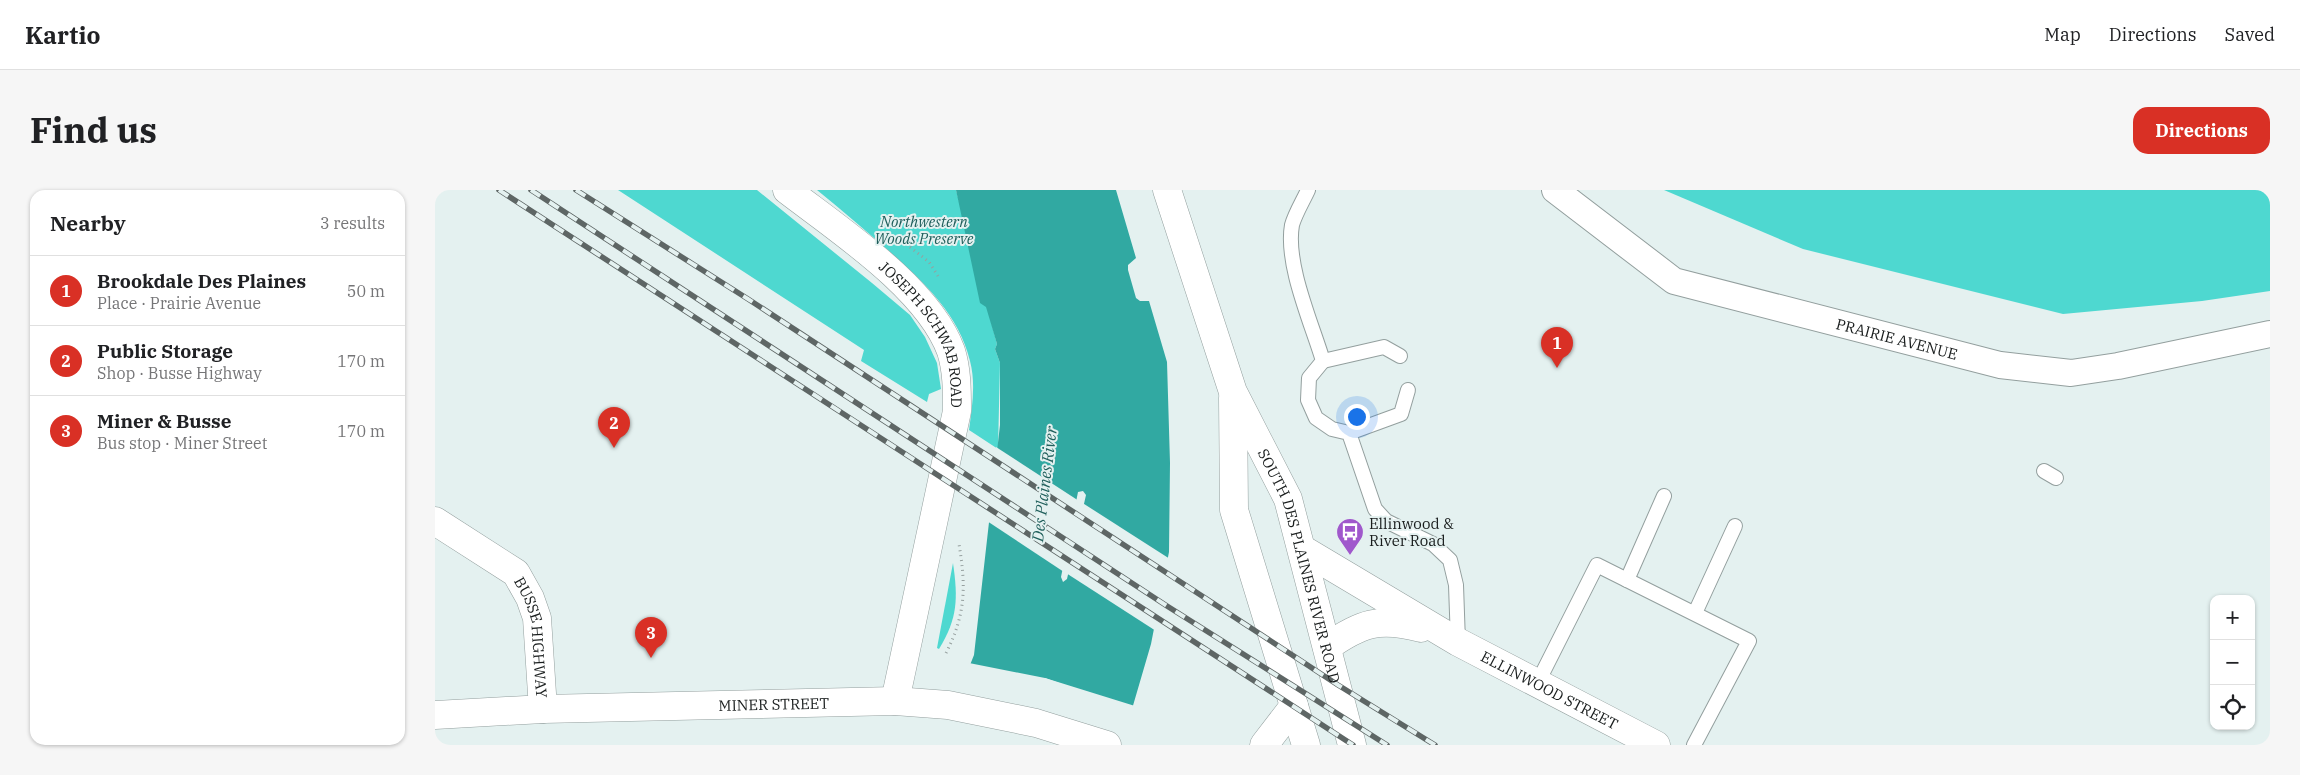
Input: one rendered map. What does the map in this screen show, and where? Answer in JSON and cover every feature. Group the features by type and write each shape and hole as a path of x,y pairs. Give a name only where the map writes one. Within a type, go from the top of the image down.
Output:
{"main road":[{"name":"JOSEPH SCHWAB ROAD","path":"787,190 862,248 911,292 943,332 951,351 957,375 957,411 895,701"},
{"name":"SOUTH DES PLAINES RIVER ROAD","path":"1167,190 1233,392 1288,499 1352,745"},
{"name":"SOUTH DES PLAINES RIVER ROAD","path":"1233,392 1234,510 1306,745"},
{"name":"BUSSE HIGHWAY","path":"435,521 517,573 531,598 537,618 543,709"},
{"name":"ELLINWOOD STREET","path":"1302,550 1451,638 1656,745"},
{"name":"ELLINWOOD STREET","path":"1327,647 1352,630 1385,622 1407,624 1451,638"},
{"name":"MINER STREET","path":"435,715 543,709 895,701 948,705 1036,723 1107,745"},
{"path":"1264,745 1294,706"}],"street":[{"name":"PRAIRIE AVENUE","path":"1555,190 1674,281 2000,365 2071,373 2118,366 2270,334"}],"lane":[{"path":"1309,190 1292,224 1291,248 1296,276 1323,361"},
{"path":"1400,356 1384,347 1323,361 1309,378 1308,400 1316,418 1333,429 1349,434 1401,414 1408,390"},
{"path":"1349,434 1375,509 1386,521 1433,544 1449,560 1456,585 1451,638"},
{"path":"1627,580 1664,496"},
{"path":"1695,613 1735,526"},
{"path":"1537,684 1597,565 1749,641 1694,745"}],"path":[{"path":"946,653 962,614 965,581 959,538"}],"green space":[{"path":"618,190 757,190 910,315 925,337 937,363 941,389 929,394 927,402 861,361 864,350"},
{"name":"Northwestern Woods Preserve","path":"817,190 956,190 997,344 995,349 1000,363 998,449 969,430 973,395 972,370 965,344 949,314 939,300 903,264"},
{"path":"1664,190 2270,190 2270,291 2202,301 2063,314 1803,249"},
{"path":"953,563 956,587 955,607 950,627 939,649 937,648"}],"water":[{"name":"Des Plaines River","path":"956,190 1116,190 1136,258 1128,265 1128,270 1136,298 1140,301 1149,301 1167,362 1170,463 1169,552 1151,644 1132,709 1045,678 938,745 974,655 1000,425 1000,363 995,349 997,344 986,307 980,303","holes":["1083,491 1086,495 1067,579 1063,582 1061,577 1078,492"]}],"pier":[{"path":"996,447 1079,501 1064,572 987,521"},
{"path":"1081,502 1170,559 1156,631 1066,573"},
{"path":"969,663 1045,678 1135,706 1124,745 936,745"}],"railway":[{"path":"499,190 1353,745"},
{"path":"531,190 1167,606 1387,745"},
{"path":"576,190 748,299 1338,685 1435,745"}],"place":[{"name":"Brookdale Des Plaines","path":"1557,368"},
{"name":"Public Storage","path":"614,448"},
{"name":"Ellinwood & River Road","path":"1350,556"},
{"name":"Miner & Busse","path":"651,658"}]}
